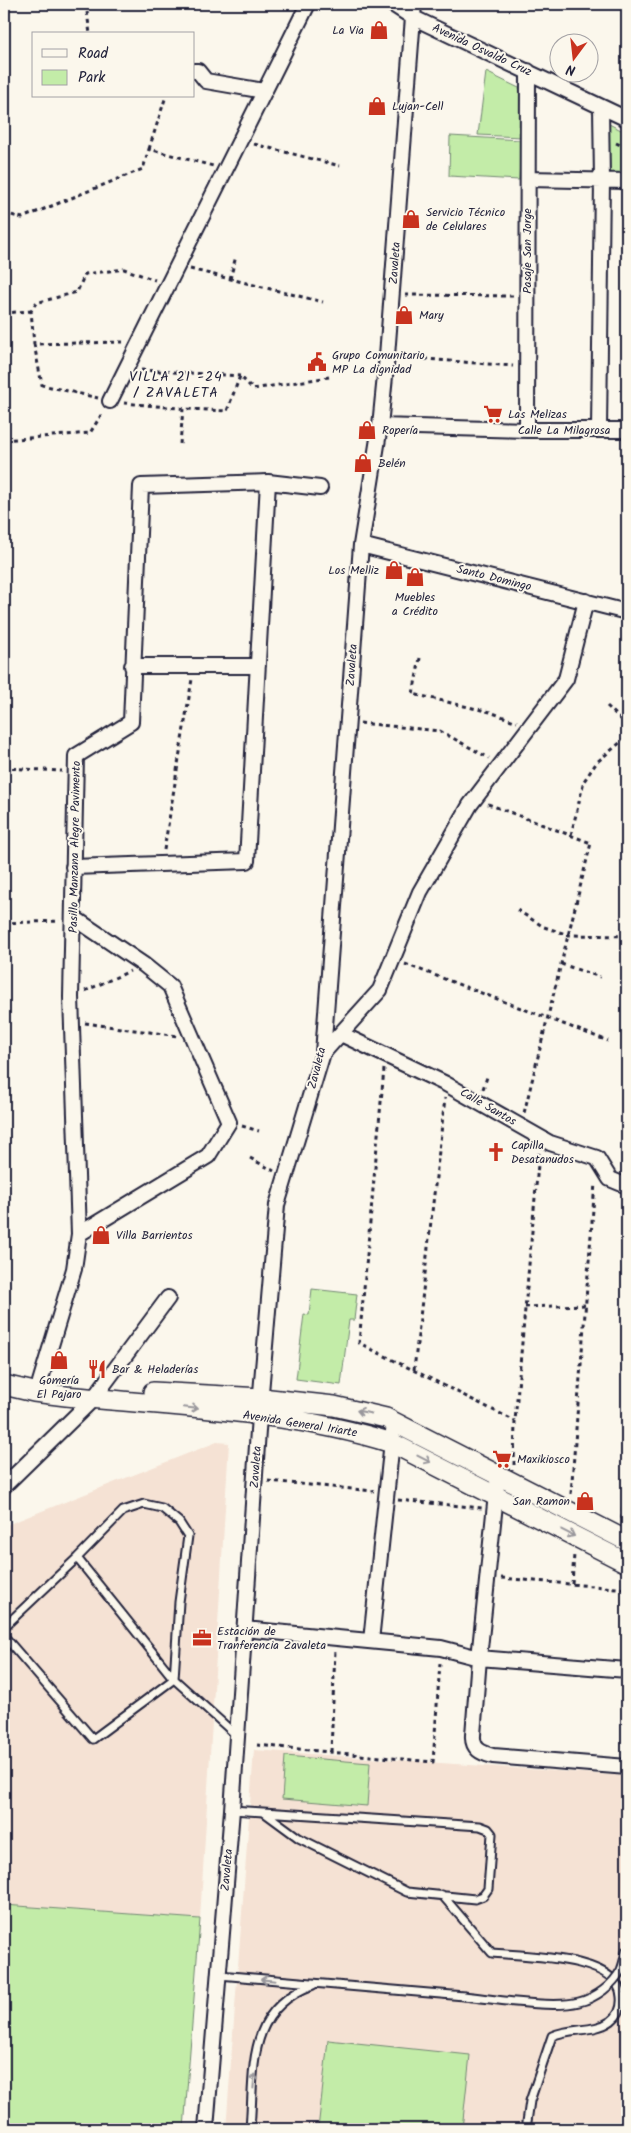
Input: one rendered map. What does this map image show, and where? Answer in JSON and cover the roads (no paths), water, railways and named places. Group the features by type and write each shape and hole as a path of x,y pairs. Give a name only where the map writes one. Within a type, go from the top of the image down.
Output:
{"main road":[{"name":"Avenida General Iriarte","path":"4,1372 96,1394"},
{"name":"Avenida General Iriarte","path":"4,1385 34,1392 96,1394 260,1407 347,1408 378,1415 624,1539"},
{"name":"Avenida General Iriarte","path":"260,1407 392,1443 495,1503 575,1536 627,1563"}],"street":[{"path":"110,401 308,4"},
{"name":"Avenida Osvaldo Cruz","path":"392,4 413,10 528,71 627,119"},
{"name":"Zavaleta","path":"206,2129 232,1810 260,1407 278,1205 323,1053 361,545 380,426 387,356 413,10"},
{"path":"195,72 198,71 206,82 264,91"},
{"name":"Pasaje San Jorge","path":"527,430 528,71"},
{"path":"598,430 602,180 601,107"},
{"path":"528,179 627,181"},
{"name":"Calle La Milagrosa","path":"380,426 527,430 627,430"},
{"path":"73,867 247,861 268,482"},
{"name":"Pasillo Manzana Alegre Pavimento","path":"40,1382 74,1269 79,1234 71,997 76,756 131,722 141,486 268,482 320,488"},
{"name":"Santo Domingo","path":"361,545 627,612"},
{"path":"323,1053 380,990 420,892 474,799 566,679 586,601"},
{"path":"132,666 258,666"},
{"path":"73,919 144,965 170,986 229,1122 208,1156 79,1234"},
{"name":"Calle Santos","path":"341,1034 446,1084 550,1144 597,1158 610,1179 627,1186"},
{"path":"4,1486 96,1394 168,1298"},
{"path":"372,1641 394,1422"},
{"path":"506,1479 495,1503 472,1740 480,1752 494,1756 627,1767"},
{"path":"244,1630 441,1648 479,1658 627,1670"}],"lane":[{"path":"4,1628 123,1511 144,1504 162,1508 179,1522 188,1536 179,1602 174,1679 93,1739 4,1636"},
{"path":"77,1558 174,1679 236,1735"},
{"path":"232,1810 480,1826 488,1829 492,1834 488,1889 483,1896 476,1900 407,1892 299,1838 265,1813"},
{"path":"442,1896 492,1953 578,1961 600,1970 614,1981 621,1994 620,2009 608,2023 592,2029 552,2036 530,2101 526,2129"},
{"path":"218,1975 556,2004 579,2002 597,1995 611,1984 621,1970 627,1948"},
{"path":"250,2129 257,2044 265,2023 270,2014 287,1998 316,1984"}],"place":[{"name":"La Via","path":"379,30"},
{"name":"Lujan-Cell","path":"377,106"},
{"name":"Servicio Técnico de Celulares","path":"411,219"},
{"name":"Mary","path":"404,315"},
{"name":"Grupo Comunitario MP La dignidad","path":"317,362"},
{"name":"Las Melizas","path":"493,414"},
{"name":"Ropería","path":"367,430"},
{"name":"Belén","path":"363,463"},
{"name":"Los Melliz","path":"394,570"},
{"name":"Muebles a Crédito","path":"415,577"},
{"name":"Capilla Desatanudos","path":"496,1152"},
{"name":"Villa Barrientos","path":"101,1235"},
{"name":"Gomería El Pajaro","path":"59,1360"},
{"name":"Bar & Heladerías","path":"97,1369"},
{"name":"Maxikiosco","path":"502,1459"},
{"name":"San Ramon","path":"585,1501"},
{"name":"Estación de Tranferencia Zavaleta","path":"202,1638"}],"district":[{"name":"VILLA 21 -24 / ZAVALETA","path":"176,386"}]}
